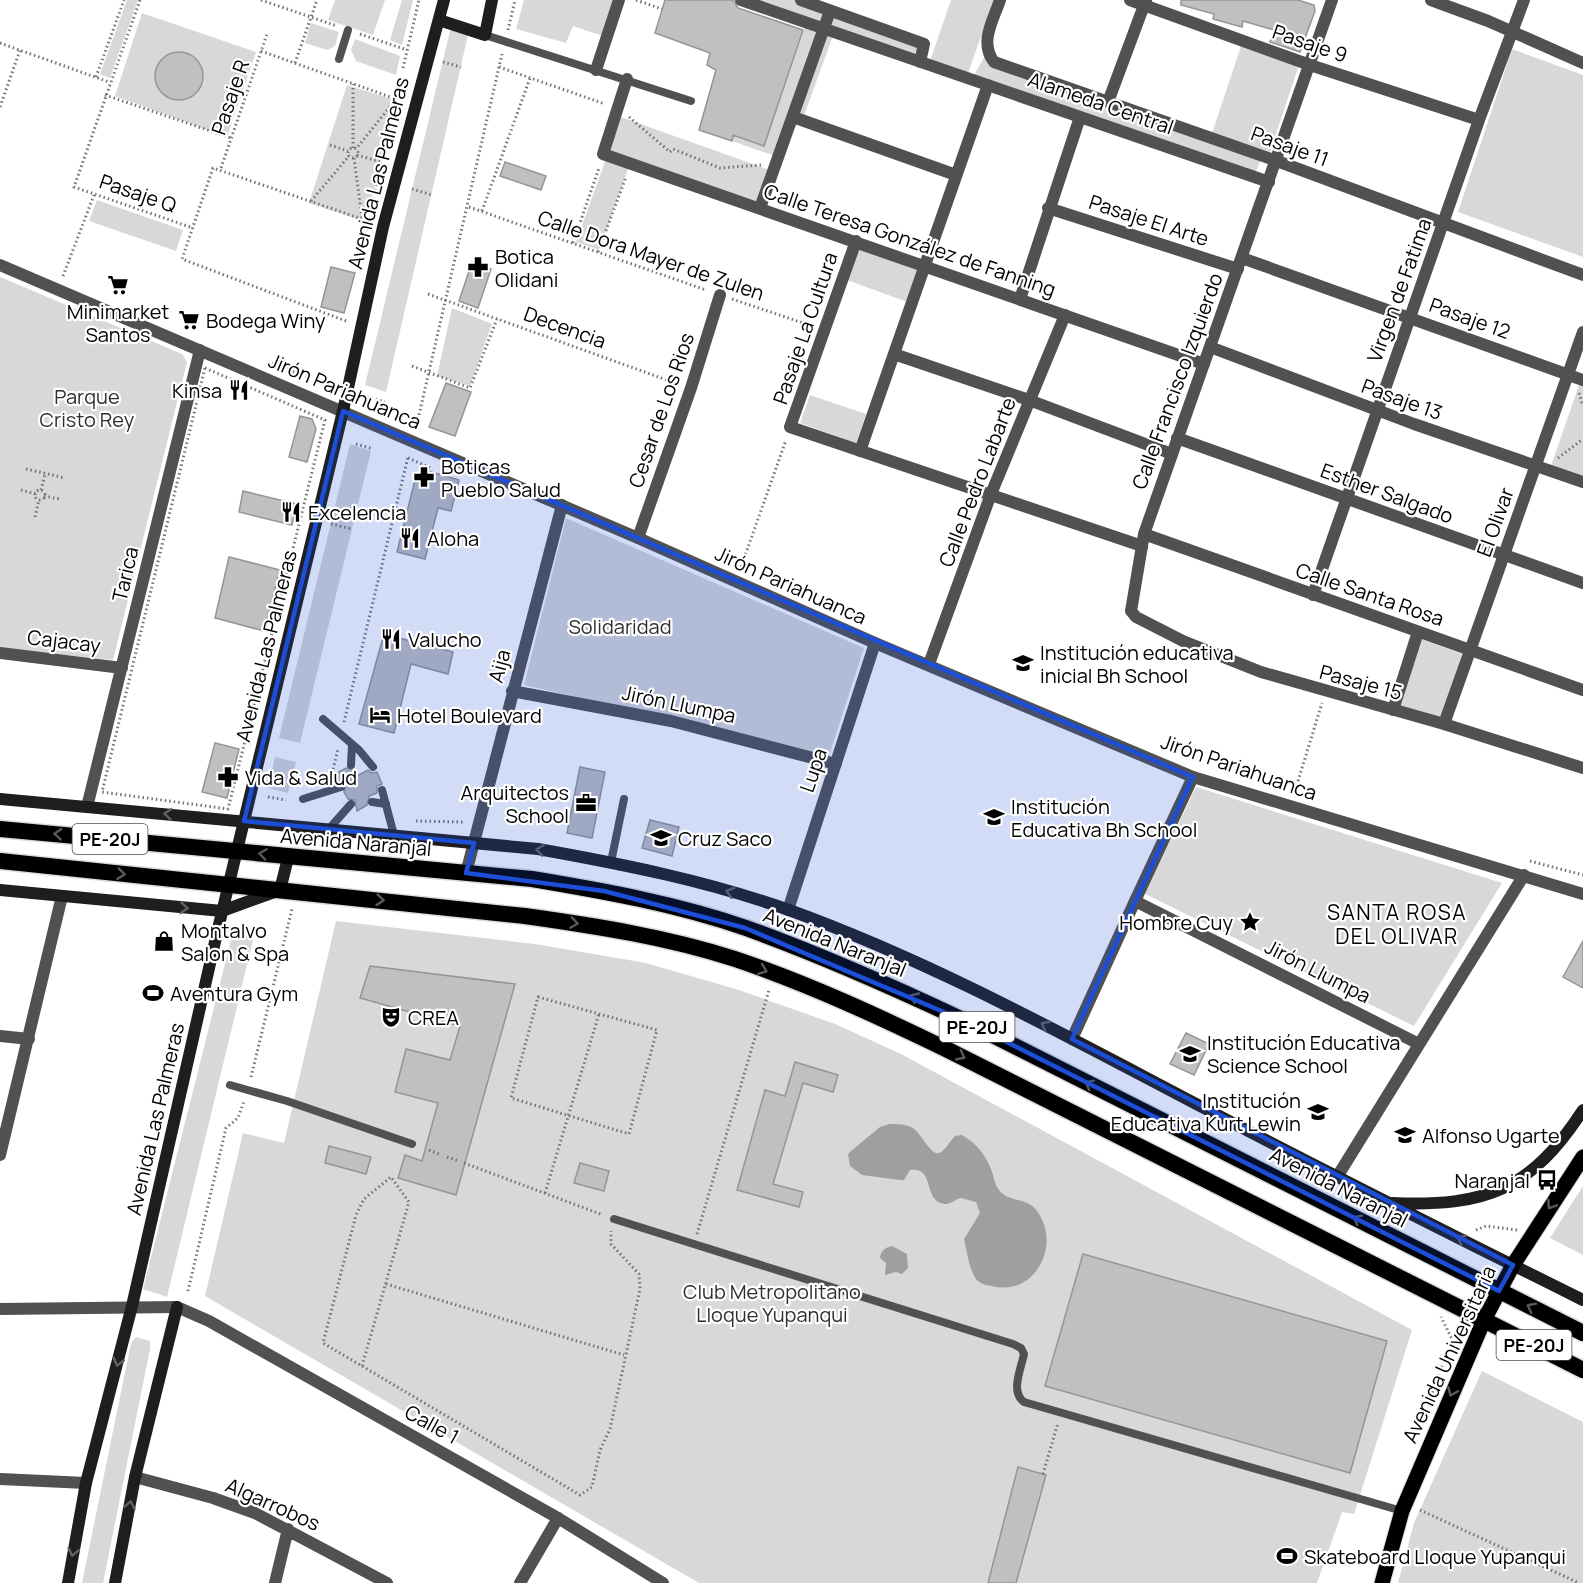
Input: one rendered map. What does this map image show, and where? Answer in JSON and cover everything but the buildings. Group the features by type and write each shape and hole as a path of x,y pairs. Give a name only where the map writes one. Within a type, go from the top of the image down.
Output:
{"highway":[{"name":"Avenida Naranjal","path":"0,829 466,873 594,890 684,910 745,928 872,978 965,1021 1583,1333"},
{"name":"PE-20J","path":"0,861 469,909 596,926 675,943 736,960 859,1007 950,1051 1583,1370"}],"main road":[{"name":"Avenida Las Palmeras","path":"68,1583 86,1483 132,1306 222,911 342,411 382,227 444,0"},
{"path":"439,20 485,35 492,0"},
{"name":"Avenida Naranjal","path":"0,799 538,849 611,862 692,881 788,910 884,947 979,991 1337,1177 1583,1300"},
{"path":"0,890 222,911 280,890 288,858"},
{"path":"1388,1203 1459,1202 1506,1187 1545,1161 1583,1110"},
{"name":"Avenida Universitaria","path":"1382,1583 1404,1507 1484,1320 1513,1265 1583,1157"},
{"path":"115,1583 135,1477 177,1307"}],"street":[{"path":"596,69 619,0"},
{"name":"Alameda Central","path":"741,0 1269,182"},
{"path":"801,0 924,44 920,62"},
{"path":"760,208 824,30 841,0"},
{"name":"Pasaje 11","path":"1000,0 986,39 987,52 994,62 1277,161 1583,275"},
{"name":"Pasaje 9","path":"1130,0 1145,3 1310,65 1479,120"},
{"name":"Calle Francisco Izquierdo","path":"1136,617 1131,611 1131,603 1143,540 1332,0"},
{"path":"1431,0 1583,63"},
{"name":"Virgen de Fatima","path":"1313,595 1376,411 1445,224 1479,120 1524,0"},
{"path":"1108,102 1145,3"},
{"path":"603,154 627,79"},
{"path":"860,451 988,85"},
{"path":"793,117 956,175"},
{"path":"1020,299 1048,208 1080,117"},
{"name":"Calle Teresa González de Fanning","path":"603,154 1204,364"},
{"name":"Pasaje El Arte","path":"1048,208 1240,263"},
{"name":"Pasaje La Cultura","path":"790,428 856,241"},
{"name":"Pasaje 12","path":"1240,263 1410,317 1583,380"},
{"name":"Jirón Pariahuanca","path":"0,265 638,538 875,643 1193,777 1583,894"},
{"name":"Cesar de Los Rios","path":"638,538 691,388 720,295"},
{"name":"Calle Pedro Labarte","path":"929,664 991,494 1065,315"},
{"name":"El Olivar","path":"1444,724 1472,651 1503,556 1540,467 1583,332"},
{"name":"Pasaje 13","path":"1210,347 1376,411 1583,482"},
{"name":"Tarica","path":"87,807 200,350"},
{"path":"894,354 1029,400 1172,454"},
{"name":"Calle Santa Rosa","path":"790,428 1313,595 1583,690"},
{"name":"Esther Salgado","path":"1177,438 1583,584"},
{"name":"Aija","path":"466,873 561,505"},
{"name":"Pasaje 15","path":"1136,617 1183,641 1261,672 1444,724 1583,768"},
{"path":"1393,710 1418,632"},
{"name":"Lupa","path":"788,910 875,643"},
{"name":"Cajacay","path":"0,652 123,668"},
{"name":"Jirón Llumpa","path":"512,691 671,721 836,764"},
{"path":"1072,1039 1193,777"},
{"path":"1337,1177 1524,875"},
{"path":"0,1155 62,896"},
{"name":"Jirón Llumpa","path":"1135,901 1419,1044"},
{"path":"0,1036 29,1039"},
{"path":"0,1309 102,1310 132,1306 177,1307"},
{"name":"Calle 1","path":"177,1307 209,1321 558,1518 663,1583"},
{"name":"Algarrobos","path":"135,1477 213,1498 255,1513 387,1583"},
{"path":"0,1479 86,1483"},
{"path":"520,1583 558,1518"},
{"path":"275,1583 288,1529"}],"lane":[{"path":"339,59 348,30"},
{"path":"485,35 691,101"},
{"path":"323,719 373,767"},
{"path":"351,765 352,745"},
{"path":"303,799 341,787"},
{"path":"382,790 394,835"},
{"path":"611,862 624,799"},
{"path":"372,802 386,804"},
{"path":"328,830 351,804"},
{"path":"230,1085 412,1144"},
{"path":"614,1219 1013,1344 1021,1348 1024,1354 1017,1391 1019,1398 1061,1413 1404,1507"}],"path":[{"path":"96,78 124,0"},
{"path":"140,0 105,95 231,138"},
{"path":"261,0 407,50"},
{"path":"295,63 317,0"},
{"path":"403,68 419,0"},
{"path":"415,431 469,207 515,0"},
{"path":"636,0 662,9"},
{"name":"Pasaje R","path":"220,169 267,34"},
{"path":"0,43 110,82"},
{"path":"0,107 20,50"},
{"path":"261,51 396,99 354,149 348,151 330,145"},
{"path":"443,62 462,67"},
{"path":"499,67 619,109 670,152 673,149 720,168 776,164"},
{"path":"482,212 530,78"},
{"path":"353,84 354,149 362,219"},
{"name":"Pasaje Q","path":"105,95 74,187 193,228"},
{"path":"348,151 349,156"},
{"path":"573,243 603,154"},
{"path":"311,201 349,156 382,162"},
{"path":"598,252 630,164"},
{"path":"346,321 182,259 213,168 368,221"},
{"path":"412,189 432,195"},
{"path":"66,268 94,195"},
{"name":"Calle Dora Mayer de Zulen","path":"469,207 825,330"},
{"name":"Decencia","path":"429,294 691,388"},
{"path":"412,366 470,388 497,319"},
{"path":"205,368 325,420 233,791 228,809 102,792 205,368"},
{"path":"366,397 385,402"},
{"path":"736,582 790,428"},
{"path":"1540,467 1583,440"},
{"path":"356,444 374,449"},
{"path":"342,731 409,452"},
{"path":"408,458 439,471"},
{"path":"26,469 65,478"},
{"path":"41,490 45,474"},
{"path":"37,489 45,491 43,500 35,498 36,494 37,489"},
{"path":"21,490 36,494"},
{"path":"44,495 60,499"},
{"path":"35,517 39,499"},
{"path":"331,524 352,529"},
{"path":"1290,807 1325,692"},
{"path":"329,785 340,742"},
{"path":"268,797 286,800"},
{"path":"390,820 463,823 466,811"},
{"path":"1525,859 1583,875"},
{"path":"188,1292 226,1128 238,1118 248,1090 286,941 292,907"},
{"path":"231,935 253,938"},
{"path":"694,1244 769,990"},
{"path":"538,997 599,1014 657,1030 629,1134 511,1098 538,997"},
{"path":"545,1193 599,1014"},
{"path":"429,1150 441,1155"},
{"path":"447,1157 459,1161"},
{"path":"362,1366 409,1202 391,1177 364,1199 356,1215 323,1343 580,1495 592,1487 600,1450 610,1429 624,1355 640,1289 639,1274 611,1244 609,1235 614,1219 464,1163"},
{"path":"386,1284 624,1355"},
{"path":"1043,1474 1061,1413"},
{"path":"1404,1507 1579,1583"}],"highlighted area":[{"path":"343,411 1193,777 1072,1039 1513,1265 1499,1291 965,1021 745,928 604,891 466,873 474,843 244,821"}],"green space":[{"path":"127,0 138,0 110,78 100,74"},
{"path":"335,0 385,0 373,35 328,20"},
{"path":"402,0 413,0 402,45 390,40"},
{"path":"524,0 619,0 606,37 573,26 566,43 516,29"},
{"path":"741,0 800,0 924,44 920,62 834,33 802,121 793,117 778,157 732,141 733,135 764,146 806,23"},
{"path":"951,0 994,0 968,73 930,61"},
{"path":"142,13 256,52 227,137 115,96"},
{"path":"311,23 339,32 335,46 327,50 305,43"},
{"path":"456,28 468,35 386,392 365,385 450,31"},
{"path":"355,39 400,56 396,75 356,61 351,50"},
{"path":"1241,46 1299,65 1270,152 1212,133"},
{"path":"1512,49 1583,75 1583,257 1458,212"},
{"path":"987,52 994,62 1262,156 1254,177 972,79"},
{"path":"347,85 395,100 366,222 309,203"},
{"path":"621,117 778,173 766,206 632,158 599,250 576,242"},
{"path":"97,200 183,230 176,251 89,221"},
{"path":"858,248 920,271 910,303 847,280"},
{"name":"Parque Cristo Rey","path":"0,277 182,354 187,362 113,660 0,648"},
{"path":"452,308 492,324 470,386 437,376"},
{"path":"1580,382 1583,384 1583,478 1551,466"},
{"path":"810,395 866,414 856,443 800,423"},
{"path":"350,444 371,451 300,743 279,738"},
{"name":"Solidaridad","path":"566,518 864,648 829,756 524,685"},
{"path":"1410,635 1462,654 1441,720 1389,706"},
{"path":"275,757 296,762 288,793 268,788"},
{"path":"1196,787 1502,883 1414,1026 1145,894"},
{"name":"Club Metropolitano Lloque Yupanqui","path":"336,921 535,944 646,963 739,990 835,1024 901,1054 1412,1330 1354,1514 1342,1512 1317,1583 699,1583 205,1296 243,1133 284,1143"},
{"path":"233,932 253,936 253,940 167,1297 143,1289"},
{"path":"1583,1186 1583,1255 1550,1238"},
{"path":"136,1337 150,1341 150,1349 103,1583 82,1583 131,1343"},
{"path":"1482,1371 1583,1422 1583,1583 1398,1583 1414,1523"}],"shaded area":[{"path":"890,1124 913,1128 936,1153 943,1150 955,1136 962,1135 976,1145 989,1164 999,1190 1008,1197 1033,1207 1044,1224 1047,1239 1045,1253 1032,1276 1021,1284 1007,1287 985,1285 976,1279 964,1239 980,1213 976,1202 961,1198 946,1204 937,1201 923,1173 918,1170 910,1170 904,1180 900,1180 862,1175 850,1166 848,1154 880,1127"},
{"path":"892,1246 907,1254 908,1268 902,1274 896,1272 885,1275 886,1263 880,1258 884,1250"}],"place":[{"name":"Botica Olidani","path":"478,267"},
{"name":"Minimarket Santos","path":"118,285"},
{"name":"Bodega Winy","path":"189,320"},
{"name":"Kinsa","path":"239,390"},
{"name":"Boticas Pueblo Salud","path":"424,477"},
{"name":"Excelencia","path":"291,512"},
{"name":"Aloha","path":"410,538"},
{"name":"Valucho","path":"391,639"},
{"name":"Institución educativa inicial Bh School","path":"1023,663"},
{"name":"Hotel Boulevard","path":"380,715"},
{"name":"Vida & Salud","path":"228,777"},
{"name":"Arquitectos School","path":"586,803"},
{"name":"Institución Educativa Bh School","path":"994,817"},
{"name":"Cruz Saco","path":"661,838"},
{"name":"Hombre Cuy","path":"1250,922"},
{"name":"Montalvo Salon & Spa","path":"164,941"},
{"name":"Aventura Gym","path":"153,993"},
{"name":"CREA","path":"391,1017"},
{"name":"Institución Educativa Science School","path":"1190,1054"},
{"name":"Institución Educativa Kurt Lewin","path":"1318,1112"},
{"name":"Alfonso Ugarte","path":"1405,1135"},
{"name":"Naranjal","path":"1547,1180"},
{"name":"Skateboard Lloque Yupanqui","path":"1287,1556"}],"district":[{"name":"SANTA ROSA DEL OLIVAR","path":"1397,924"}]}
